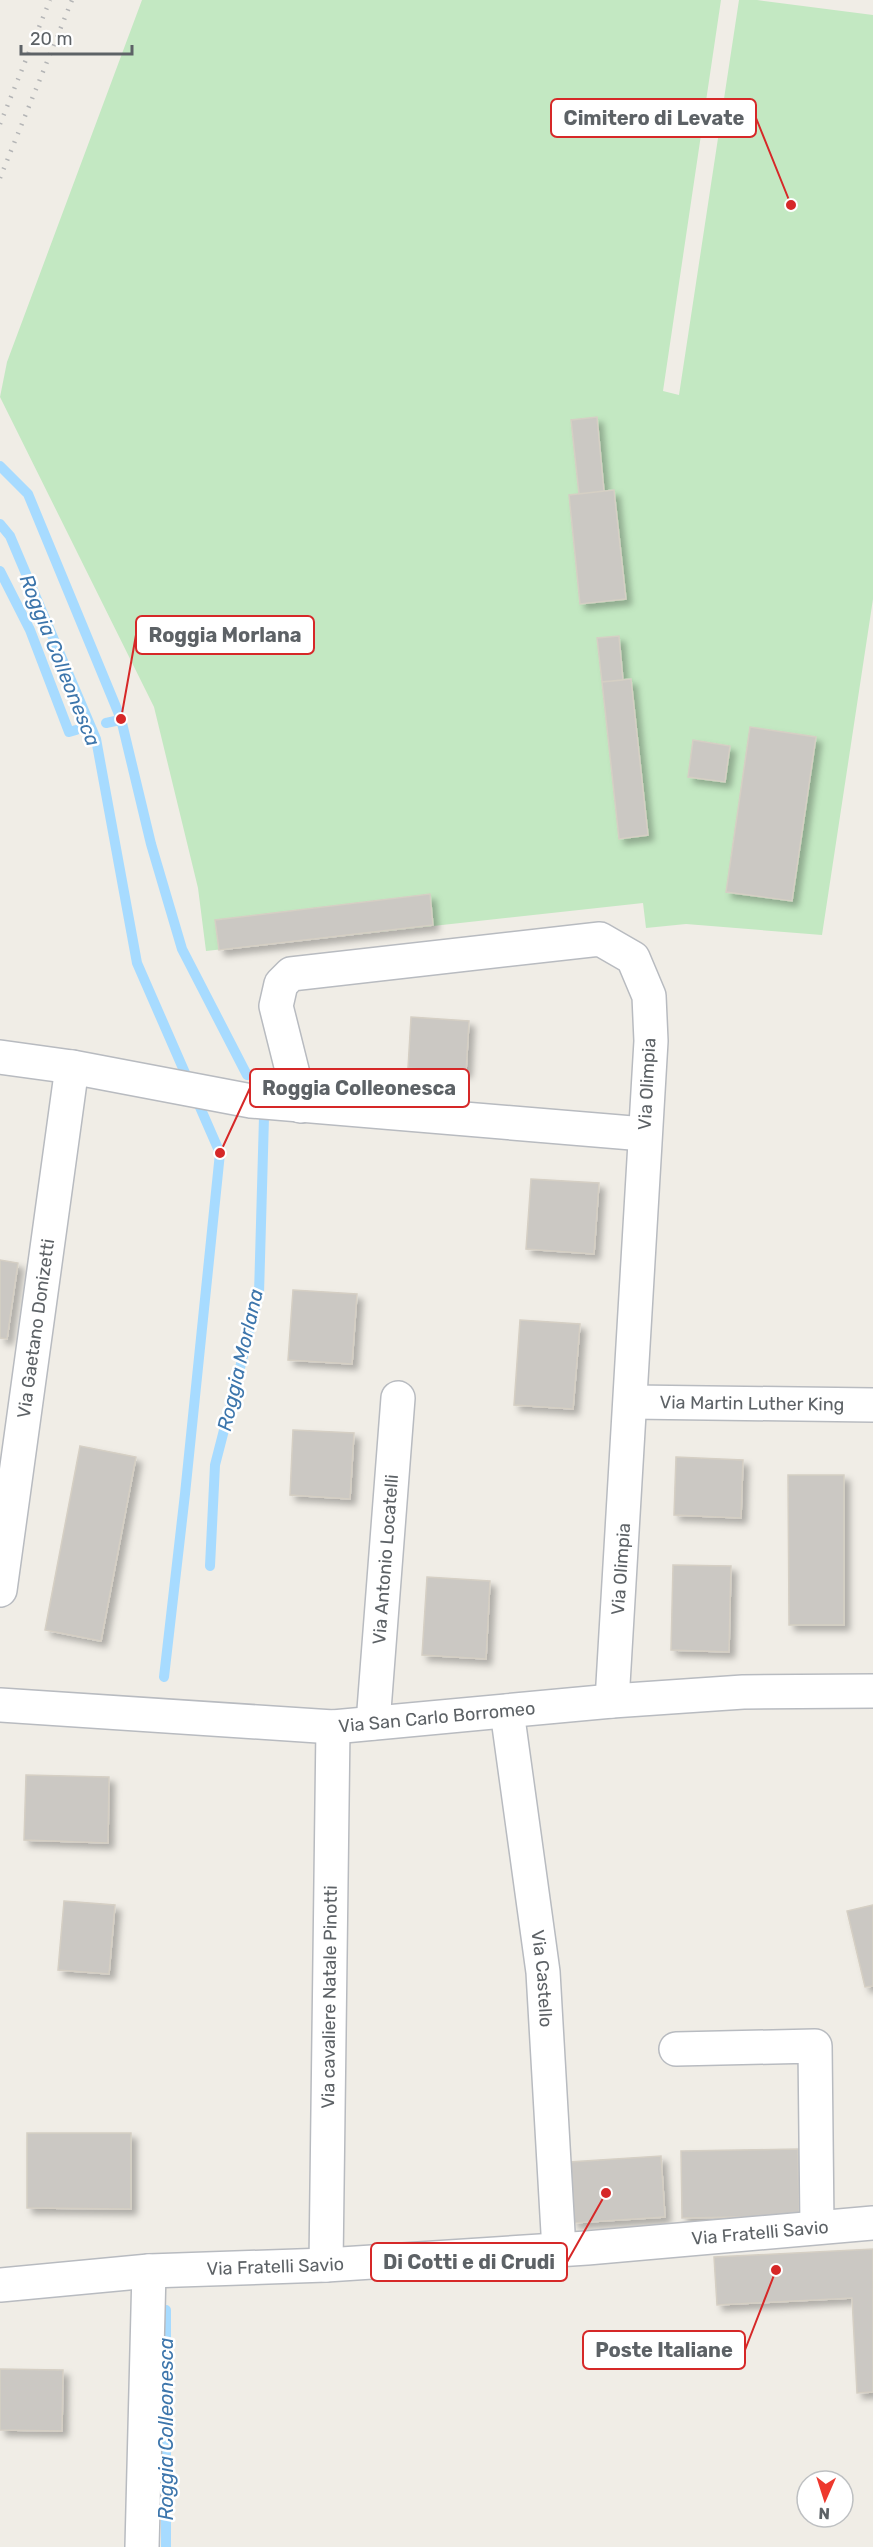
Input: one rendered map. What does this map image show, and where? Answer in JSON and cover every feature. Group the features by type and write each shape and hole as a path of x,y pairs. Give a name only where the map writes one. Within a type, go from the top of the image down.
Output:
{"street":[{"name":"Via Olimpia","path":"301,1106 276,1006 280,984 291,974 600,939 633,958 649,996 651,1041 644,1134 632,1402 612,1701"},
{"path":"0,1057 72,1067 251,1101 644,1134"},
{"name":"Via Gaetano Donizetti","path":"0,1590 72,1067"},
{"name":"Via Antonio Locatelli","path":"373,1723 398,1398"},
{"name":"Via Martin Luther King","path":"632,1402 873,1405"},
{"name":"Via San Carlo Borromeo","path":"0,1705 333,1727 612,1701 743,1692 873,1691"},
{"name":"Via Castello","path":"507,1711 543,1972 559,2250"},
{"name":"Via cavaliere Natale Pinotti","path":"326,2265 333,1727"},
{"path":"676,2049 815,2046 817,2226"},
{"name":"Via Fratelli Savio","path":"0,2285 149,2271 326,2265 559,2250 817,2226 873,2223"},
{"path":"142,2547 149,2271"}],"green space":[{"path":"142,0 721,0 663,391 679,395 739,0 757,0 873,15 873,599 822,935 686,924 646,928 643,903 206,951 198,888 154,707 0,397 7,362"}],"building":[{"path":"597,417 604,491 579,494 571,420"},
{"path":"614,490 626,599 580,604 569,495"},
{"path":"619,636 623,680 602,682 597,638"},
{"path":"631,679 648,835 619,839 602,682"},
{"path":"750,727 816,737 792,901 726,892"},
{"path":"693,740 730,746 725,782 688,777"},
{"path":"430,894 433,925 219,950 215,920"},
{"path":"411,1017 469,1021 466,1072 408,1068"},
{"path":"531,1179 599,1183 594,1254 526,1249"},
{"path":"0,1260 18,1263 7,1339 0,1338"},
{"path":"293,1290 357,1294 352,1364 288,1360"},
{"path":"520,1320 580,1324 573,1409 514,1405"},
{"path":"293,1430 354,1433 350,1499 290,1495"},
{"path":"80,1446 136,1457 101,1641 45,1630"},
{"path":"676,1457 743,1460 741,1518 674,1515"},
{"path":"788,1475 844,1475 844,1625 789,1625"},
{"path":"673,1565 731,1566 729,1652 671,1650"},
{"path":"427,1577 490,1581 486,1659 422,1655"},
{"path":"26,1775 109,1777 108,1843 24,1840"},
{"path":"64,1901 115,1905 109,1974 58,1970"},
{"path":"873,1905 873,1986 865,1987 847,1911"},
{"path":"27,2133 131,2133 131,2209 27,2208"},
{"path":"798,2149 799,2216 682,2218 681,2151"},
{"path":"661,2156 665,2217 573,2223 569,2162"},
{"path":"873,2249 873,2392 857,2393 852,2298 717,2305 714,2257"},
{"path":"0,2369 63,2370 62,2431 0,2430"}],"waterway":[{"name":"Roggia Morlana","path":"0,466 28,494 121,719 151,844 182,949 247,1075"},
{"name":"Roggia Colleonesca","path":"0,524 10,536 96,739 137,963 220,1153 164,1677"},
{"name":"Roggia Colleonesca","path":"0,571 30,630 69,732 76,730"},
{"name":"Roggia Colleonesca","path":"106,723 120,720"},
{"name":"Roggia Morlana","path":"210,1566 215,1465 259,1294 264,1117"},
{"name":"Roggia Colleonesca","path":"166,2310 166,2547"}],"railway":[{"path":"0,124 50,0"},
{"path":"0,178 72,0"}],"place":[{"name":"Cimitero di Levate","path":"791,205"},
{"name":"Roggia Morlana","path":"121,719"},
{"name":"Roggia Colleonesca","path":"220,1153"},
{"name":"Di Cotti e di Crudi","path":"606,2193"},
{"name":"Poste Italiane","path":"776,2270"}]}
